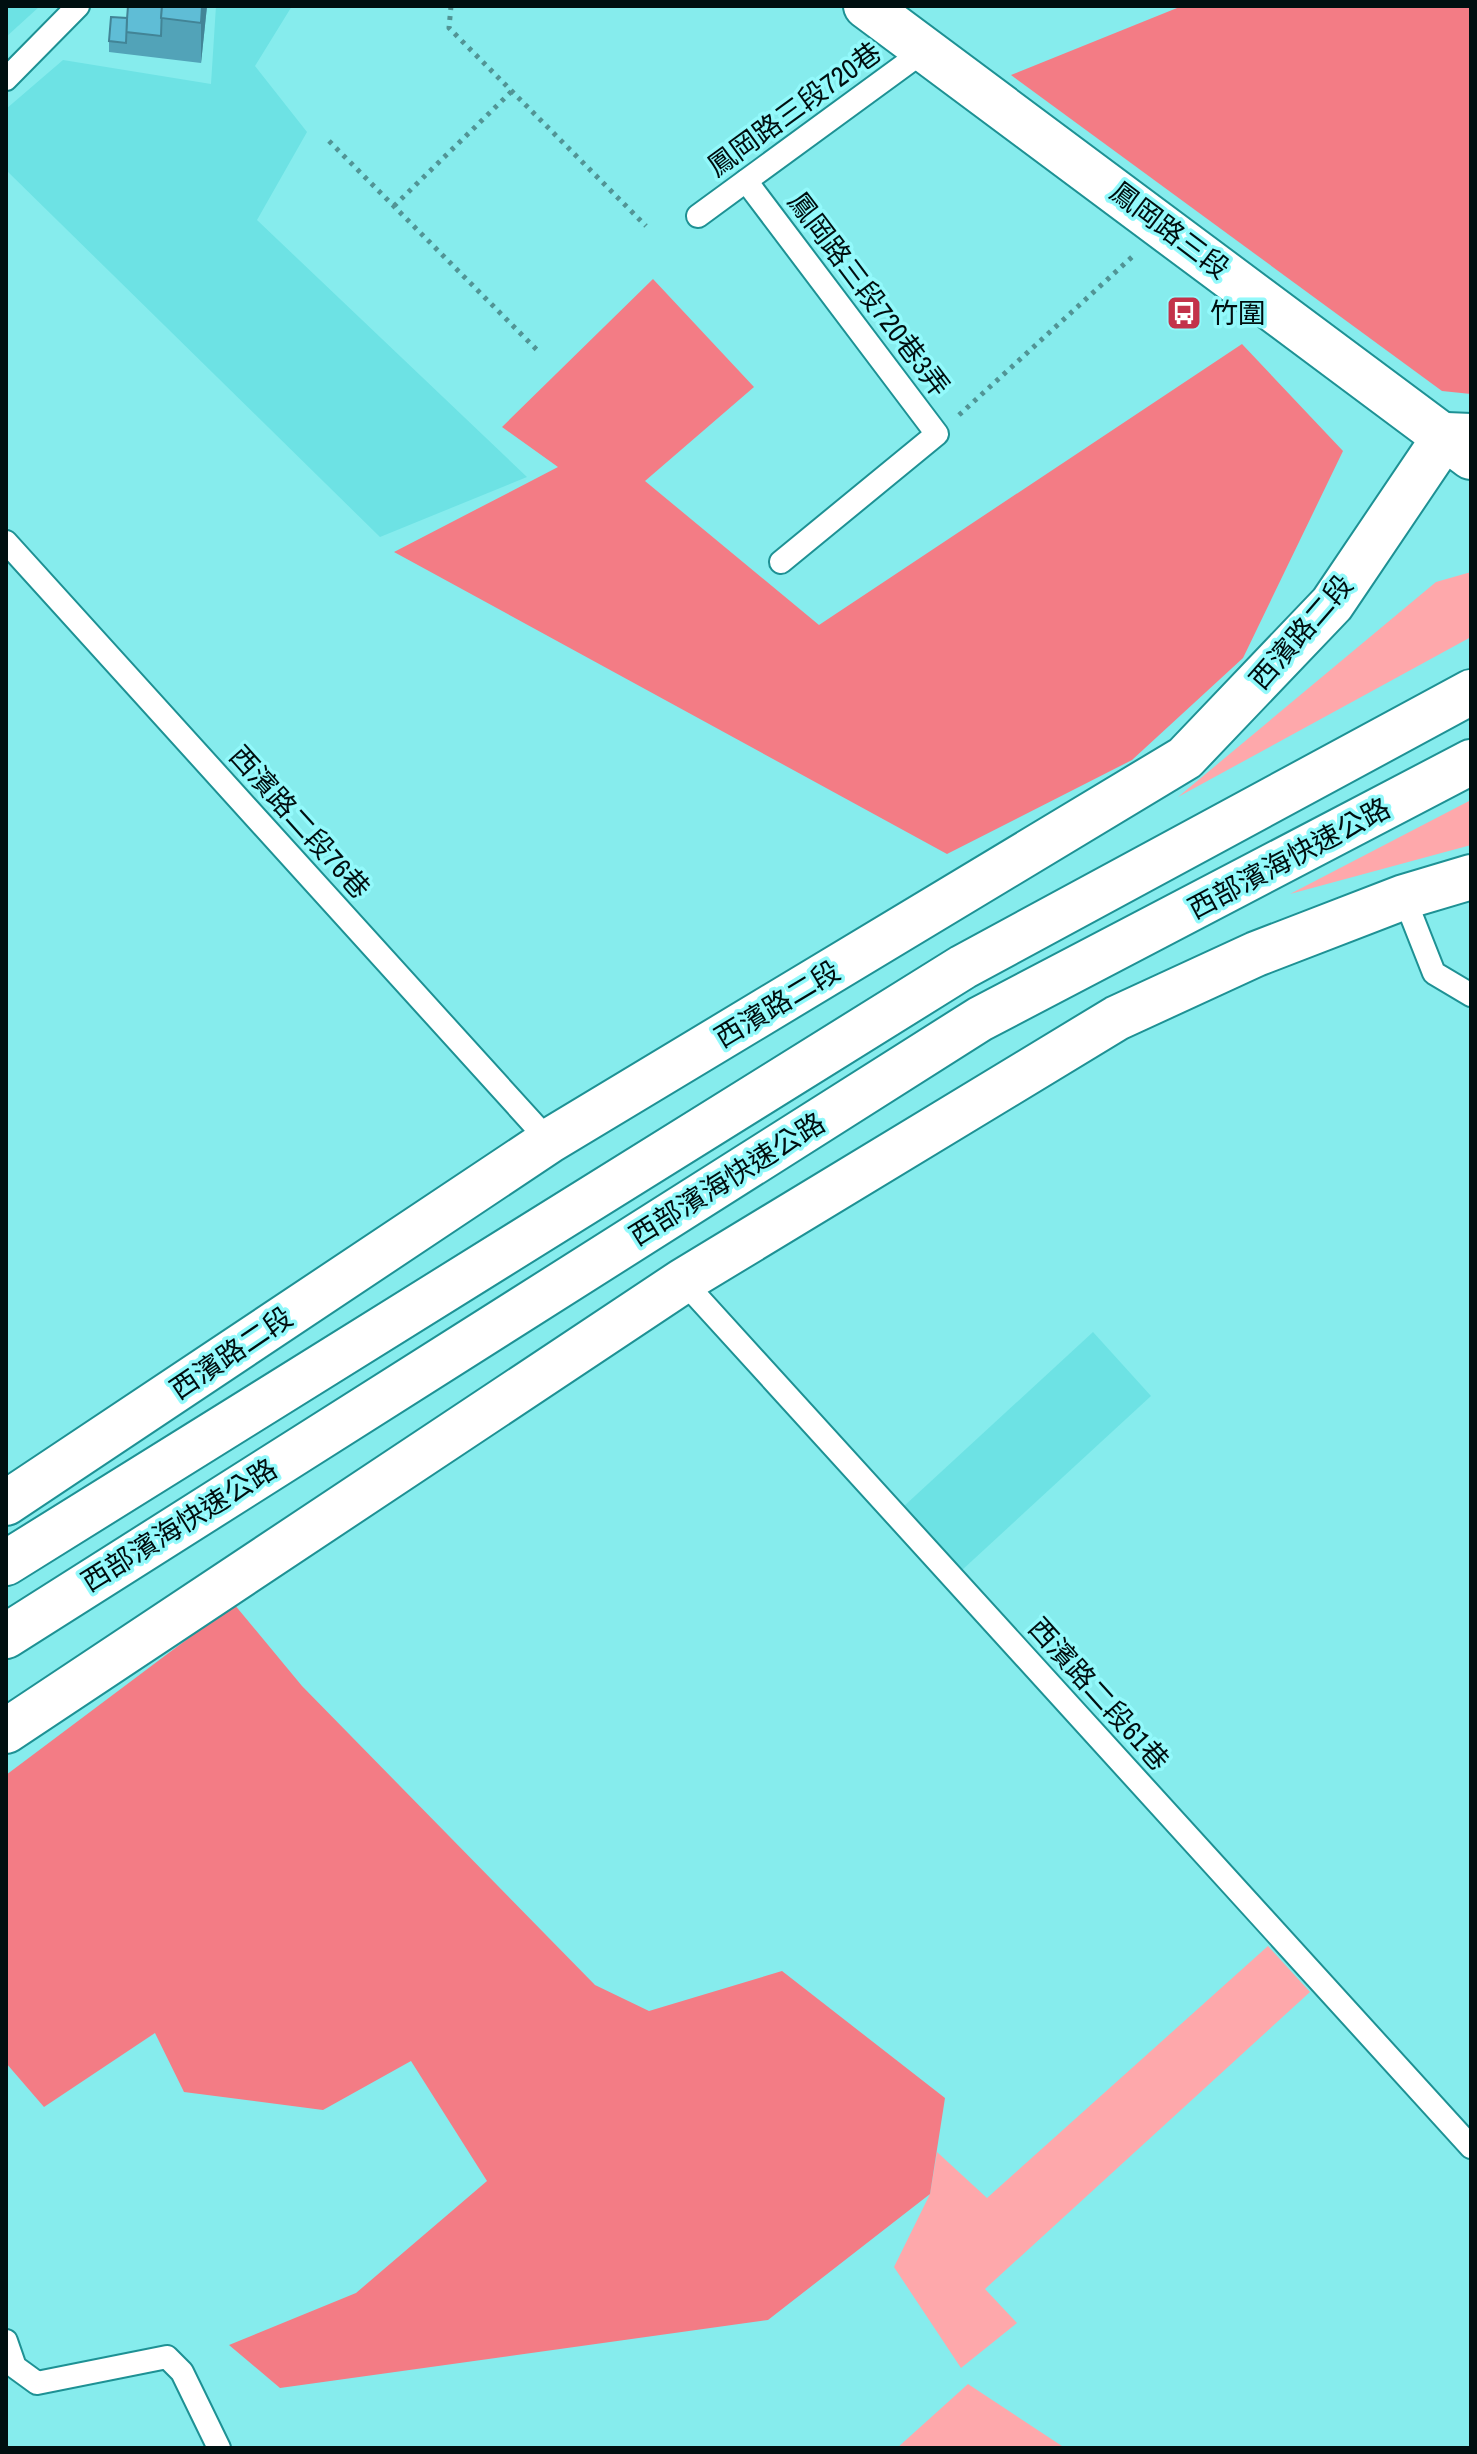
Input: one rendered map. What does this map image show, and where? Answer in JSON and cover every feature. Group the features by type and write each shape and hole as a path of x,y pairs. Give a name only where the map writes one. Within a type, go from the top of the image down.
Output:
{"main road":[{"name":"鳳岡路三段","path":"866,6 1463,443"},
{"name":"西濱路二段","path":"6,1503 549,1141 1185,758 1332,604 1463,443"},
{"name":"西部濱海快速公路","path":"6,1563 963,967 1471,692"},
{"name":"西部濱海快速公路","path":"6,1636 980,1019 1471,762"},
{"path":"6,1731 683,1281 1117,1018 1256,954 1404,897 1471,877"}],"lane":[{"path":"6,79 78,6"},
{"name":"鳳岡路三段720巷","path":"698,216 925,50"},
{"name":"鳳岡路三段720巷3弄","path":"746,181 937,434 781,562"},
{"name":"西濱路二段76巷","path":"6,542 549,1141"},
{"path":"1404,897 1434,973 1471,995"},
{"name":"西濱路二段61巷","path":"683,1281 1471,2147"},
{"path":"6,2341 15,2367 37,2383 167,2357 182,2372 219,2448"}],"path":[{"path":"451,6 449,28 646,226"},
{"path":"394,206 512,91"},
{"path":"329,141 539,352"},
{"path":"937,434 1165,227"}],"shaded area":[{"path":"6,6 40,6 6,37"},
{"path":"216,6 292,6 255,66 307,132 257,220 527,477 380,537 6,170 6,109 63,60 211,84"},
{"path":"1182,6 1471,6 1471,394 1442,391 1011,75"},
{"path":"653,279 754,387 645,481 819,625 1242,344 1343,451 1243,658 1132,760 947,854 394,552 558,467 502,427"},
{"path":"1471,572 1471,637 1178,797 1436,582"},
{"path":"1471,800 1471,845 1290,894"},
{"path":"1093,1332 1151,1396 961,1571 903,1507"},
{"path":"234,1604 302,1686 595,1985 649,2011 782,1971 945,2098 930,2194 768,2320 280,2388 229,2345 356,2293 487,2181 411,2061 323,2110 184,2092 155,2033 44,2107 6,2063 6,1775"},
{"path":"1268,1946 1310,1992 985,2289 1017,2323 961,2368 894,2267 930,2194 937,2152 987,2198"},
{"path":"968,2384 1065,2448 897,2448"}],"building":[{"path":"128,6 162,6 161,36 126,32"},
{"path":"162,6 202,6 201,23 161,18"},
{"path":"111,17 127,18 126,43 109,41"}],"place":[{"name":"竹圍","path":"1184,313"}]}
